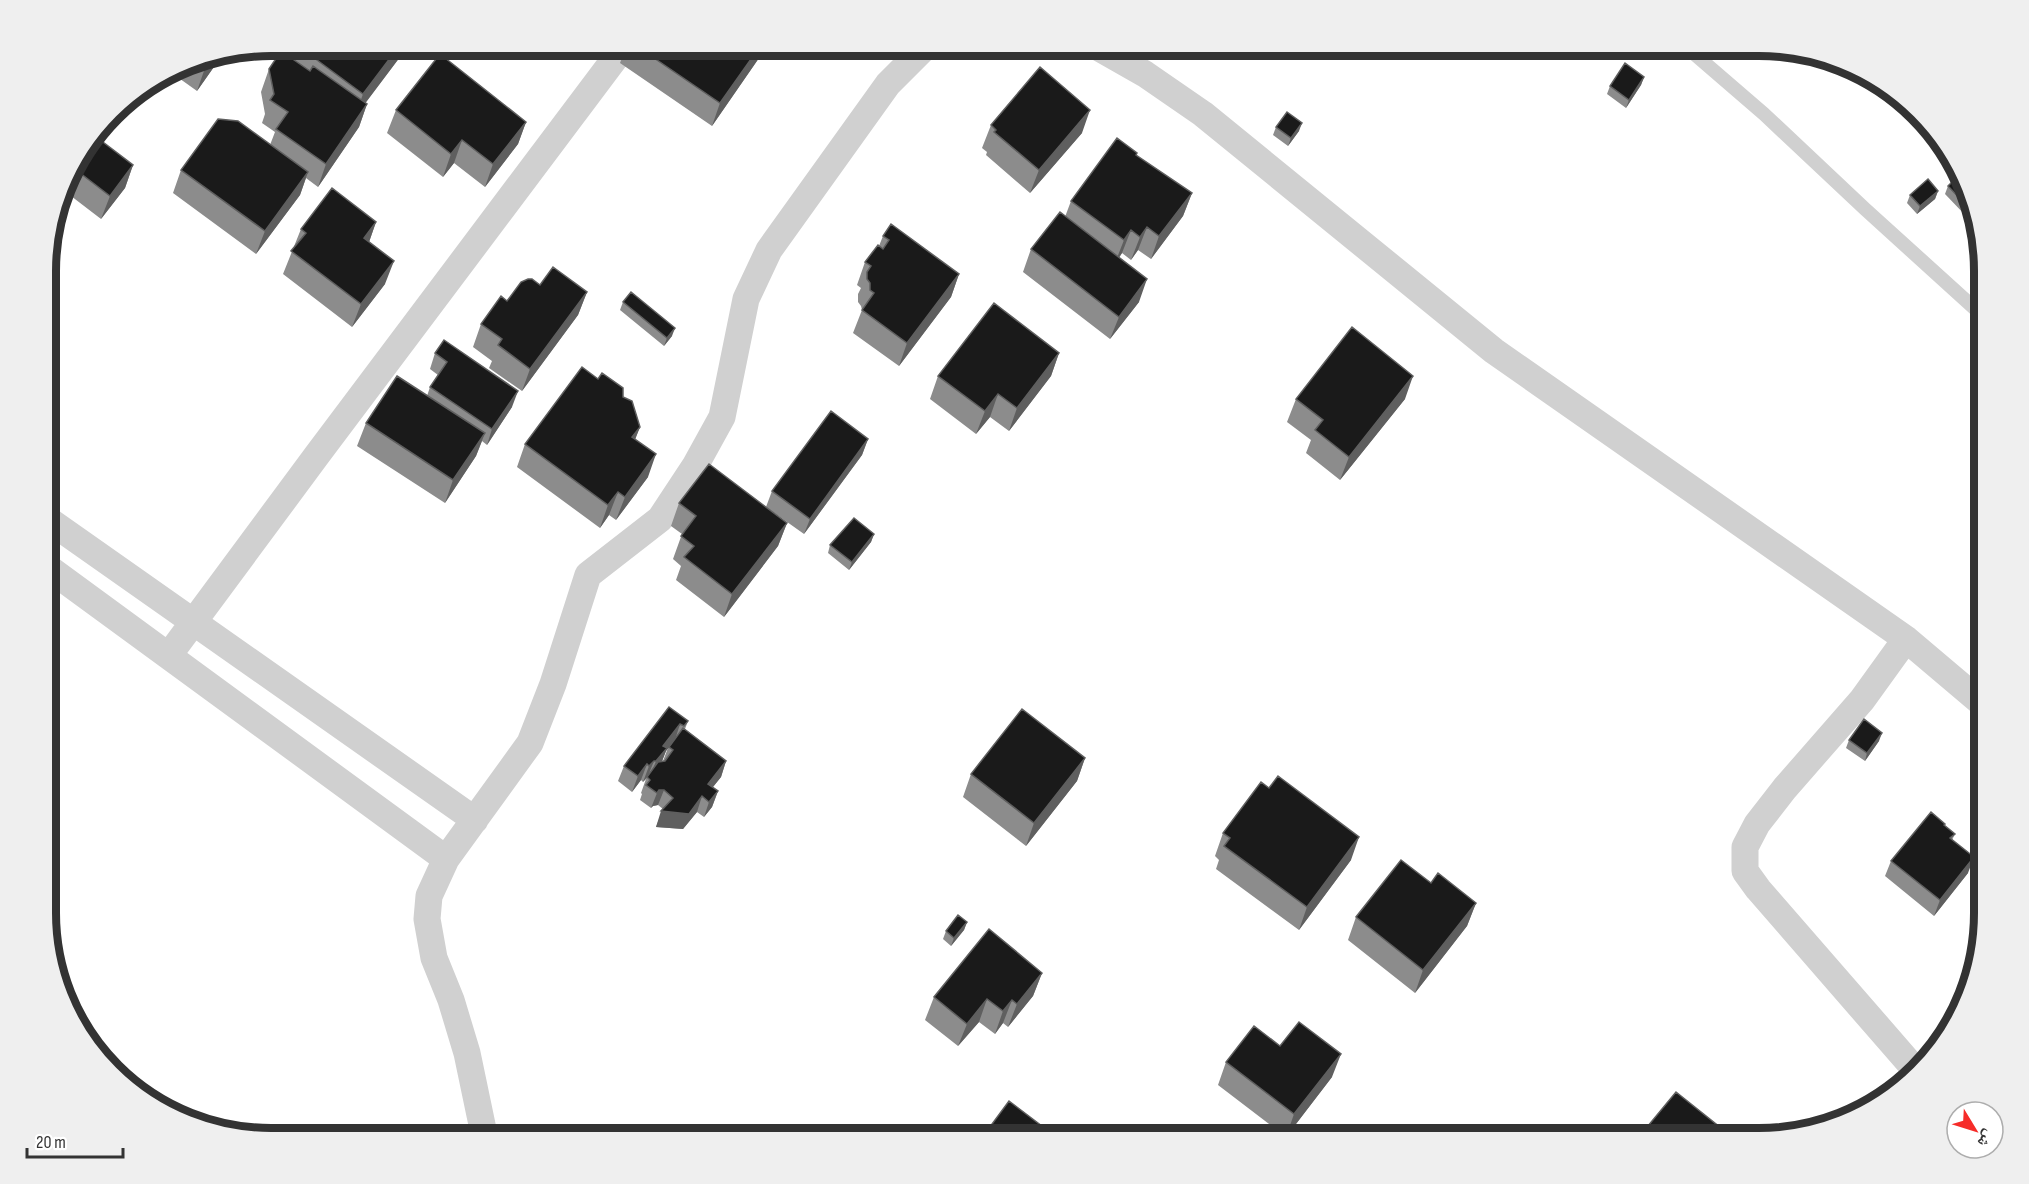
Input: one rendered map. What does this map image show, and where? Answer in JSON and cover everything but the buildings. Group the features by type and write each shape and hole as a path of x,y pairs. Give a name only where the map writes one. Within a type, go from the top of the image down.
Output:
{"street":[{"path":"170,655 617,56"},
{"path":"483,1128 467,1053 451,1000 434,958 427,919 429,896 446,859 530,743 554,684 588,575 660,519 695,466 722,417 746,299 769,250 888,84 916,56"},
{"path":"1113,56 1145,74 1203,114 1494,351 1906,639 1974,697"},
{"path":"56,525 476,820"},
{"path":"56,573 446,859"},
{"path":"1906,639 1862,700 1785,788 1757,824 1745,847 1745,871 1758,889 1912,1065"}],"lane":[{"path":"1697,56 1764,114 1973,307"}]}
